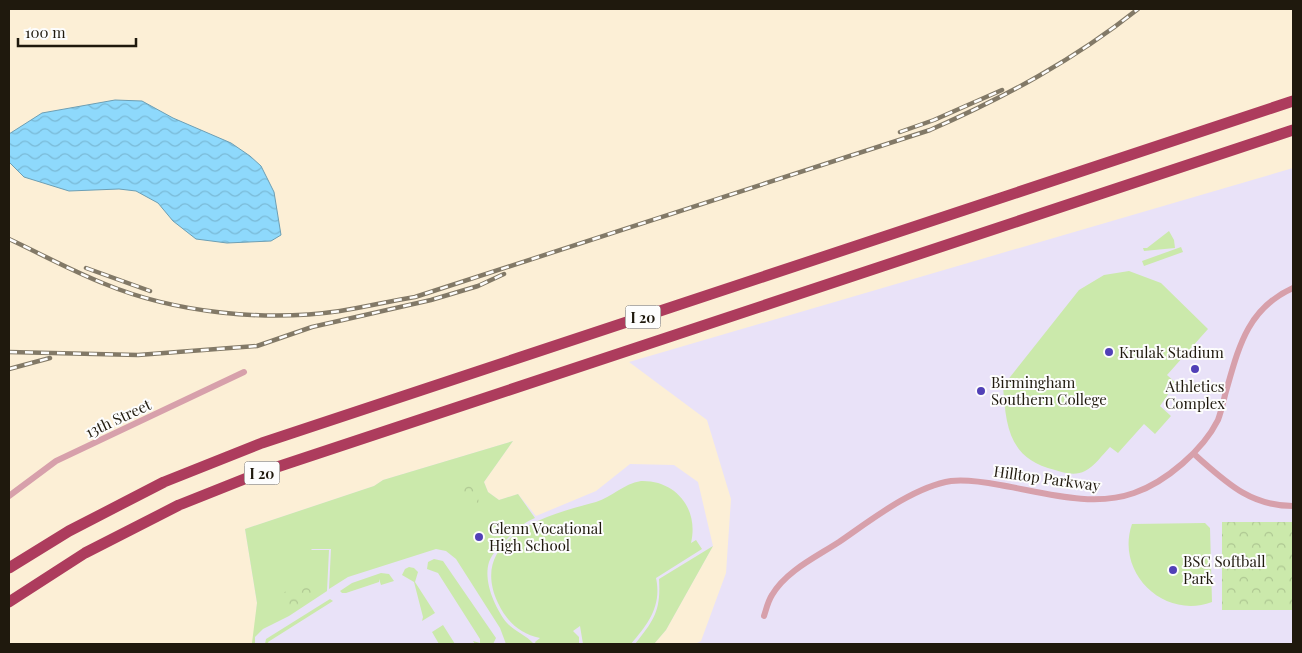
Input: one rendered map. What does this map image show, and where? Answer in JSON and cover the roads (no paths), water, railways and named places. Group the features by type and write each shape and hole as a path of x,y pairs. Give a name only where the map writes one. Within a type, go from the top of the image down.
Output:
{"highway":[{"name":"I 20","path":"9,568 69,531 164,482 262,443 1293,101"},
{"name":"I 20","path":"9,602 85,553 179,505 262,472 1293,130"}],"street":[{"name":"Hilltop Parkway","path":"764,616 771,596 786,578 890,508 933,485 952,481 977,481 1083,499 1115,499 1136,493 1167,476 1194,454 1218,420 1241,342 1251,321 1270,302 1293,288"},
{"name":"13th Street","path":"9,496 56,461 244,372"},
{"path":"1194,454 1225,481 1254,500 1293,506"}],"water":[{"path":"115,100 142,101 173,118 231,143 250,156 261,166 274,192 281,235 271,241 227,243 196,239 173,221 158,203 136,191 119,189 69,191 24,177 9,162 9,134 42,113"}],"railway":[{"path":"9,239 69,268 132,294 161,302 221,313 282,316 312,314 340,311 415,297 930,130 1012,91 1064,61 1138,9"},
{"path":"900,132 934,120 1002,90"},
{"path":"86,268 150,291"},
{"path":"9,352 138,355 257,346 312,327 431,300 478,286 504,274"},
{"path":"9,369 50,358"}],"place":[{"name":"Krulak Stadium","path":"1109,352"},
{"name":"Athletics Complex","path":"1195,369"},
{"name":"Birmingham Southern College","path":"981,391"},
{"name":"Glenn Vocational High School","path":"479,537"},
{"name":"BSC Softball Park","path":"1173,570"}]}
